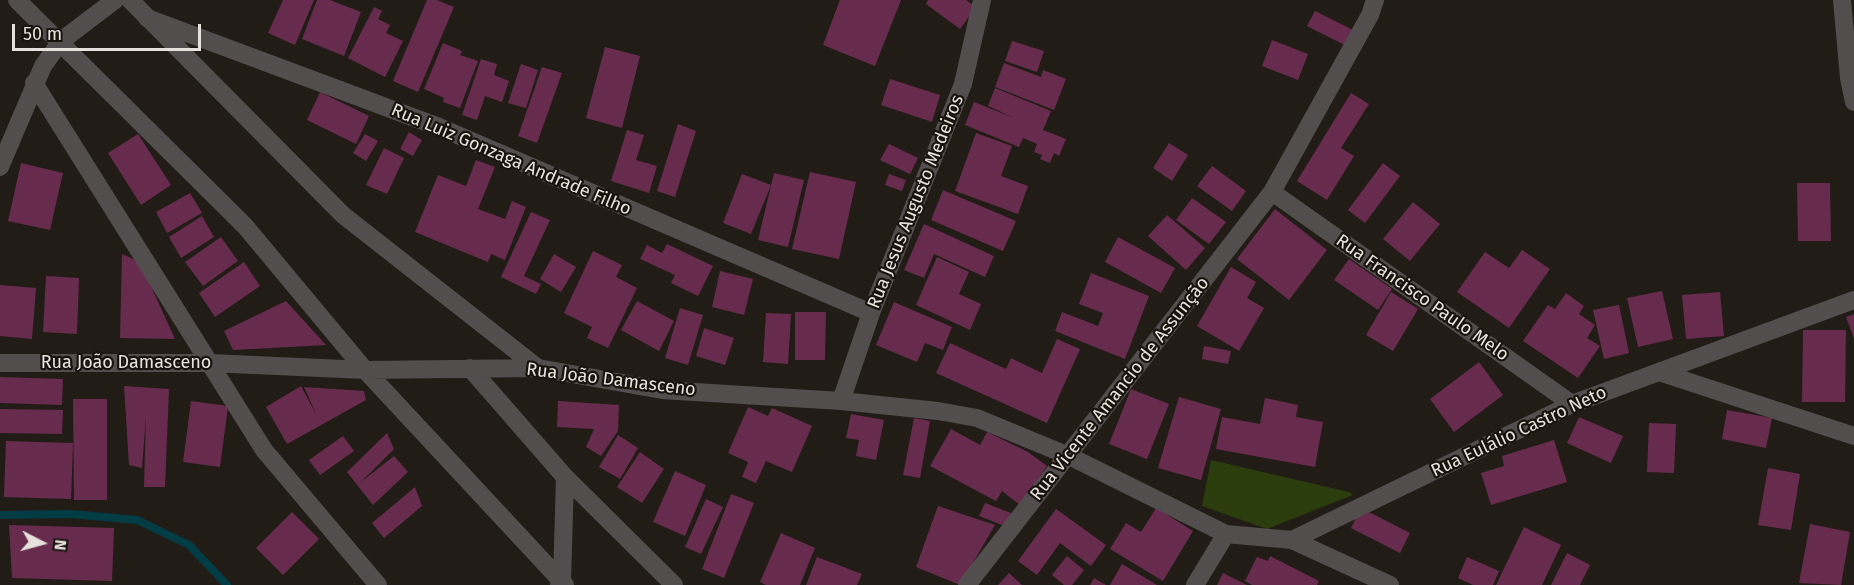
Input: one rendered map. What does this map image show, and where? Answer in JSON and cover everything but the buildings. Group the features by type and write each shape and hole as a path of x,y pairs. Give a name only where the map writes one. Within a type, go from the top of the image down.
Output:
{"street":[{"path":"17,0 61,41 245,226 365,370 562,584"},
{"path":"0,167 43,66 61,41 115,0"},
{"path":"130,0 344,215 538,368"},
{"name":"Rua Jesus Augusto Medeiros","path":"842,401 871,313 963,84 982,0"},
{"name":"Rua Vicente Amancio de Assunção","path":"967,585 1272,192 1370,15 1375,0"},
{"path":"1842,0 1848,78 1854,102"},
{"name":"Rua Luiz Gonzaga Andrade Filho","path":"147,18 439,127 871,313"},
{"path":"34,83 264,450 378,585"},
{"name":"Rua Francisco Paulo Melo","path":"1272,192 1572,404"},
{"name":"Rua Eulálio Castro Neto","path":"1292,540 1572,404 1854,300"},
{"name":"Rua João Damasceno","path":"0,363 210,363 365,370 538,368 662,390 901,406 977,418 1069,456 1226,534"},
{"path":"470,368 565,477 668,579 689,585"},
{"path":"1659,372 1854,436"},
{"path":"562,584 565,477"},
{"path":"1195,585 1226,534 1292,540 1390,585"}],"green space":[{"path":"1211,460 1349,492 1353,495 1267,529 1202,506"}],"waterway":[{"path":"0,515 71,514 137,520 189,545 227,585"}]}
